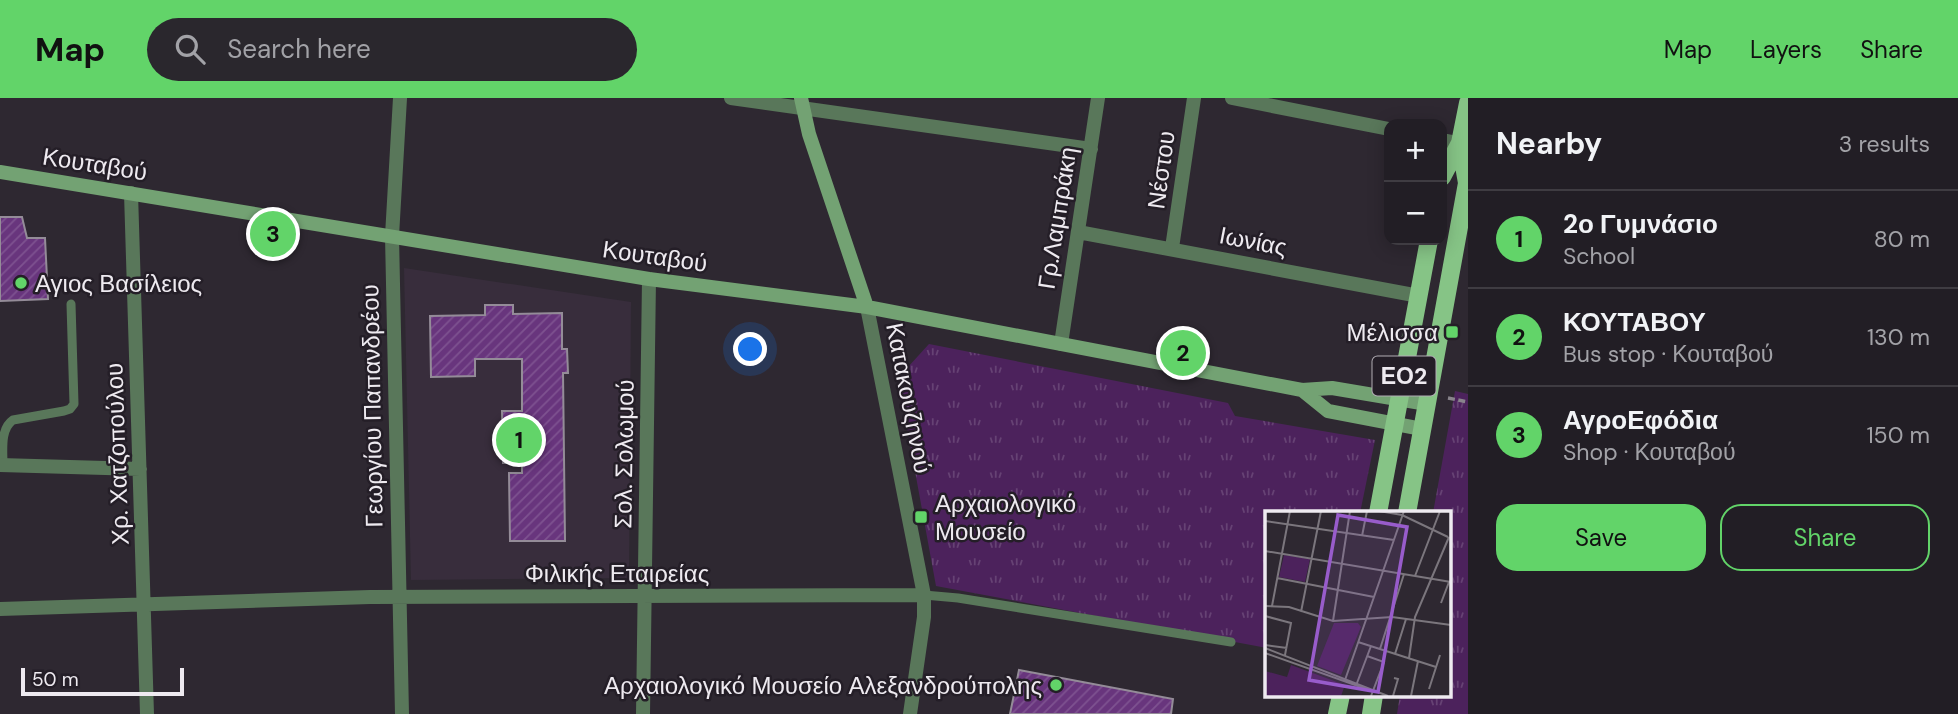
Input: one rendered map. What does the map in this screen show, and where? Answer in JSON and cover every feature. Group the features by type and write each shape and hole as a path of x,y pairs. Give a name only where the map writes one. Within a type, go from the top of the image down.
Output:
{"main road":[{"name":"ΕΟ2","path":"1407,511 1467,183 1464,144 1468,103"},
{"name":"ΕΟ2","path":"1447,170 1464,144"},
{"name":"ΕΟ2","path":"1378,511 1428,245"},
{"path":"1337,714 1341,696"},
{"path":"1371,714 1374,696"}],"street":[{"name":"Γεωργίου Παπανδρέου","path":"400,98 392,236 402,714"},
{"path":"731,98 802,103 1091,149"},
{"name":"Γρ.Λαμπράκη","path":"1061,344 1098,98"},
{"name":"Νέστου","path":"1172,248 1194,98"},
{"path":"1232,98 1384,128"},
{"name":"Κατακουζηνού","path":"802,103 809,134 867,307 924,595 910,714"},
{"name":"Κουταβού","path":"0,172 649,279 867,307 1302,390"},
{"name":"Χρ. Χατζοπούλου","path":"131,193 148,714"},
{"name":"Ιωνίας","path":"1078,232 1419,296"},
{"name":"Σολ. Σολωμού","path":"643,714 649,279"},
{"path":"1302,390 1332,388 1427,404"},
{"path":"1302,390 1328,411 1422,429"},
{"path":"1,465 140,469"},
{"name":"Φιλικής Εταιρείας","path":"0,609 398,597 924,595"}],"lane":[{"path":"1,465 3,431 6,424 13,420 64,411 74,404 71,304"},
{"name":"Φιλικής Εταιρείας","path":"924,595 958,598 1231,642"}],"shaded area":[{"path":"404,268 631,302 629,578 411,580"}],"green space":[{"path":"929,344 1228,403 1235,416 1375,440 1360,511 1265,511 1265,648 936,586 898,378"},
{"path":"1455,391 1468,394 1468,714 1397,714 1400,696 1450,696 1450,511 1433,511"}],"building":[{"path":"0,217 22,217 27,238 45,238 48,299 0,301"},
{"path":"485,305 513,305 513,314 562,313 562,349 567,349 568,373 563,373 565,541 510,541 509,473 522,473 522,463 503,463 502,411 522,411 522,359 475,359 475,376 431,377 430,316 485,315"},
{"name":"Αρχαιολογικό Μουσείο Αλεξανδρούπολης","path":"1019,670 1173,699 1171,714 1010,714"}],"place":[{"name":"ΑγροΕφόδια","path":"273,234"},
{"name":"Αγιος Βασίλειος","path":"21,283"},
{"name":"Μέλισσα","path":"1452,332"},
{"name":"ΚΟΥΤΑΒΟΥ","path":"1183,353"},
{"name":"2ο Γυμνάσιο","path":"519,440"},
{"name":"Αρχαιολογικό Μουσείο","path":"921,517"},
{"name":"Αρχαιολογικό Μουσείο Αλεξανδρούπολης","path":"1056,685"}]}
